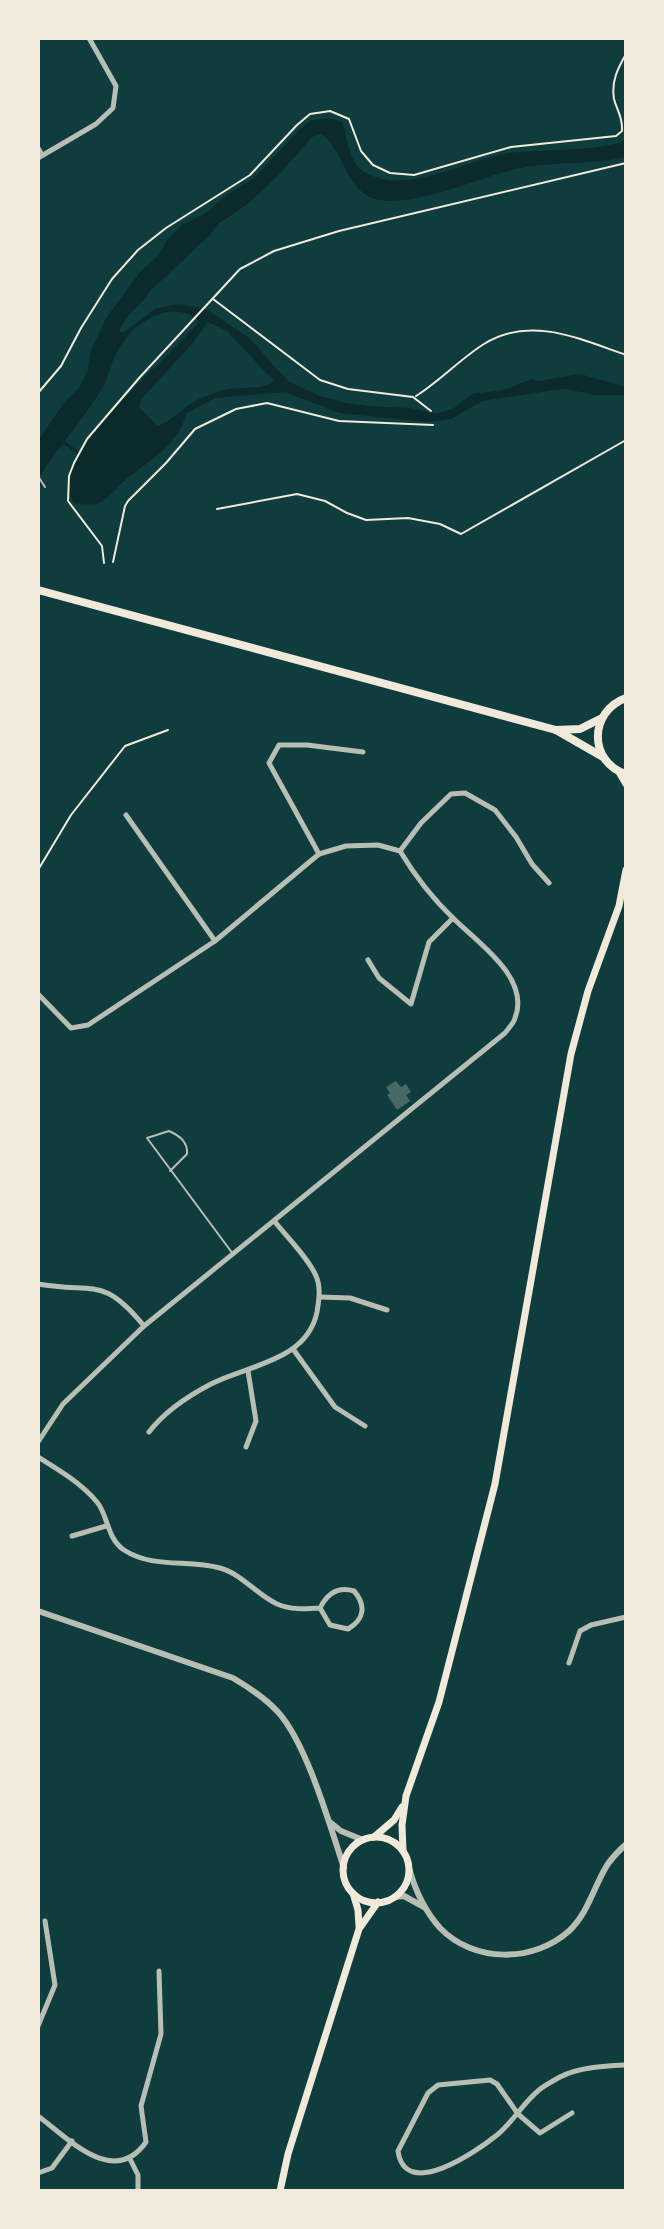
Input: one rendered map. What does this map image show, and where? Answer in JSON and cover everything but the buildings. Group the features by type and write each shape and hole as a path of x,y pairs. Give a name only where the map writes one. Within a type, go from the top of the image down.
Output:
{"main road":[{"path":"38,590 556,730 603,757 622,773 626,784"},
{"path":"603,757 597,732 601,719 624,696"},
{"path":"556,730 580,729 601,719"},
{"path":"353,1893 378,1902 394,1897 402,1890 409,1868 403,1851 404,1805 439,1702 480,1553 508,1413 571,1054 588,991 619,906 626,870"},
{"path":"359,1929 358,1910 344,1877 350,1851 394,1820 404,1805"},
{"path":"374,1837 390,1840 403,1851"},
{"path":"280,2191 288,2154 359,1929 378,1902"}],"street":[{"path":"38,148 40,157 96,124 113,108 116,86 89,38"},
{"path":"319,854 269,763 279,745 363,752"},
{"path":"400,851 421,823 451,794 465,793 495,810 549,883"},
{"path":"126,815 215,941"},
{"path":"38,994 71,1028 88,1025 215,941 319,854 346,846 378,845 400,851 414,873 453,918 502,964 516,989 516,1016 505,1033 144,1326 63,1404 38,1442"},
{"path":"368,960 379,978 411,1004 429,942 453,918"},
{"path":"149,1432 163,1414 205,1388 293,1349 314,1323 320,1297 316,1275 275,1222"},
{"path":"38,1284 104,1289 126,1303 144,1326"},
{"path":"320,1297 350,1298 387,1310"},
{"path":"293,1349 335,1407 365,1426"},
{"path":"246,1447 256,1421 248,1371"},
{"path":"38,1457 75,1482 99,1505 106,1526 121,1548 148,1561 221,1568 277,1604 298,1609 320,1608"},
{"path":"72,1536 106,1526"},
{"path":"346,1588 354,1591 363,1608 361,1618 348,1629 330,1625 320,1608 330,1594 346,1588"},
{"path":"38,1611 233,1678 260,1694 290,1727 305,1758 344,1868"},
{"path":"569,1663 580,1631 591,1625 626,1617"},
{"path":"328,1820 341,1831 363,1840"},
{"path":"409,1868 415,1890 448,1935 474,1949 502,1955 531,1951 571,1929 590,1903 606,1867 626,1844"},
{"path":"394,1897 412,1899 427,1909"},
{"path":"38,2026 55,1985 45,1921"},
{"path":"38,2116 94,2156 115,2163 137,2155 146,2142 141,2106 161,2034 159,1971"},
{"path":"572,2113 540,2133 518,2114 497,2084 490,2080 438,2085 428,2093 398,2151 399,2162 413,2173 437,2172 498,2134 518,2114 538,2091 564,2075 601,2066 626,2065"},
{"path":"38,2173 52,2168 72,2141"},
{"path":"130,2159 138,2175 138,2191"}],"lane":[{"path":"38,476 45,487"},
{"path":"170,1171 187,1154 188,1147 180,1136 169,1131 147,1138 170,1171 233,1255"}],"path":[{"path":"38,393 61,366 112,279 138,250 166,228 250,175 310,114 330,111 349,119 361,151 373,165 390,173 414,175 511,147 616,136 622,131 623,120 614,98 614,74 626,54"},
{"path":"104,563 102,546 68,501 69,476 74,463 83,446 140,377 240,269 287,247 339,231 626,163"},
{"path":"212,299 320,380 348,389 413,397 431,411"},
{"path":"413,397 485,343 529,328 573,337 626,355"},
{"path":"113,562 128,501 195,429 236,409 267,403 339,421 433,425"},
{"path":"217,509 297,494 325,501 366,520 408,518 440,524 461,534 626,440"},
{"path":"38,870 71,815 125,746 168,730"}],"water":[{"path":"329,118 342,122 356,164 368,174 384,179 420,178 510,153 586,148 626,140 626,157 530,167 422,197 387,201 368,196 360,190 328,140 321,134 312,137 278,176 249,203 218,224 150,291 119,331 123,333 156,308 179,304 208,310 249,338 288,381 320,396 368,406 411,408 436,414 454,408 472,394 504,390 532,379 538,381 580,374 626,387 626,398 624,395 595,395 566,389 549,391 482,401 451,419 428,422 339,413 285,392 215,398 187,413 169,444 106,499 93,504 74,503 70,483 77,459 94,434 199,321 180,312 169,312 139,325 120,347 100,392 38,478 38,441 65,401 79,388 106,318 141,271 158,256 167,240 183,224 206,213 228,194 253,179 312,120","holes":["208,322 227,331 274,381 259,387 228,389 206,396 157,426 139,407 142,398 193,343"]}],"waterway":[{"path":"63,442 80,454"}]}
